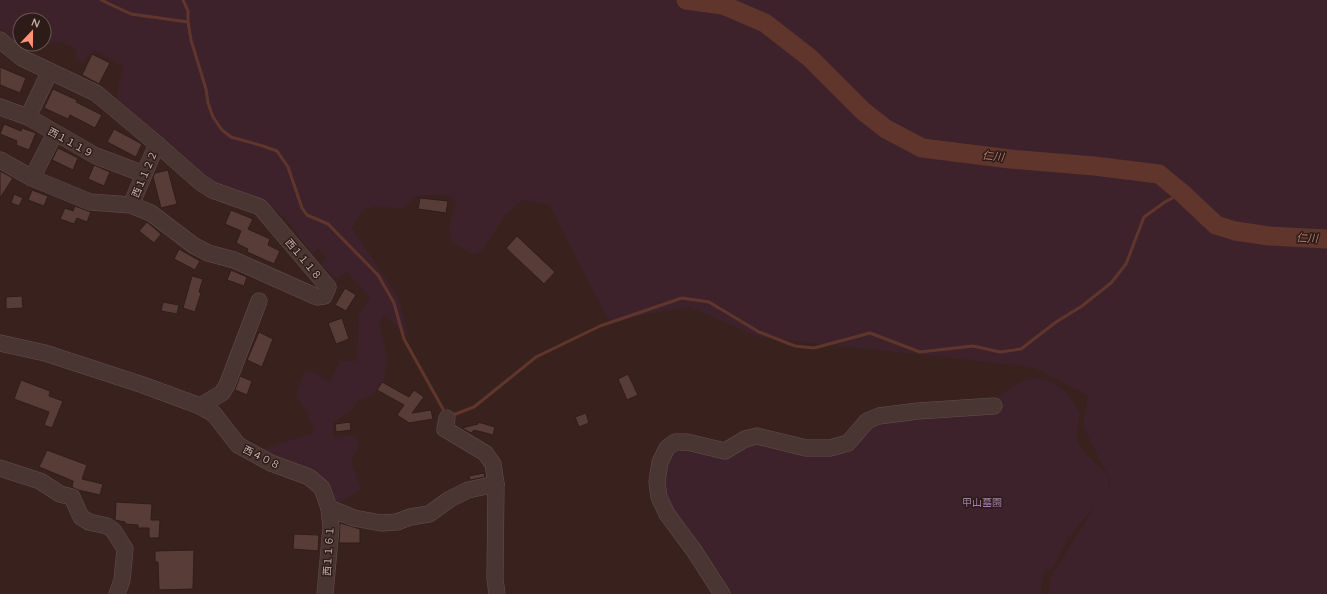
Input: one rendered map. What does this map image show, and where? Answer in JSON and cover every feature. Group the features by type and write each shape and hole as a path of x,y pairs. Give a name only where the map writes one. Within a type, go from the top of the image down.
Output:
{"street":[{"name":"西１１１８","path":"0,40 22,58 96,93 200,182 212,190 260,207 328,287 324,296 317,298 234,260 208,253 193,245 151,213 131,205 90,202 32,178 0,160"},
{"path":"28,117 50,71"},
{"name":"西１１１９","path":"0,106 28,117 96,156 144,174"},
{"path":"32,178 55,133"},
{"name":"西１１２２","path":"131,205 157,144"},
{"path":"200,406 222,393 227,384 259,301"},
{"name":"西４０８","path":"0,343 45,353 143,385 200,406 214,414 238,445 271,463 309,477 322,488 329,508"},
{"path":"722,594 695,552 667,514 659,497 657,482 660,462 667,448 675,442 687,442 725,451 745,439 757,436 806,448 830,448 848,443 867,421 879,416 918,411 994,406"},
{"path":"447,418 445,429 485,453 493,464 496,484 494,579 497,594"},
{"path":"0,468 40,481 60,494 72,497 81,518 89,522 107,526 112,530 125,549 122,580 117,594"},
{"path":"329,508 354,518 381,523 397,522 410,517 429,514 450,499 468,490 496,484"},
{"name":"西１１６１","path":"325,594 331,527 329,508"}],"green space":[{"name":"甲山墓園","path":"0,0 1327,0 1327,594 1049,594 1050,578 1096,505 1068,538 1052,570 1046,569 1041,582 1042,594 727,594 670,513 661,482 671,450 747,442 830,452 870,424 993,401 1019,382 1034,378 1051,381 1068,394 1080,414 1077,430 1079,445 1104,472 1109,482 1108,488 1111,482 1083,426 1088,396 1033,367 757,337 690,307 609,321 549,205 522,200 506,214 483,249 475,255 451,242 449,227 456,204 452,197 439,194 416,196 405,207 394,208 378,206 363,210 352,228 398,297 410,340 385,315 379,322 387,356 384,380 373,395 359,400 350,412 333,423 333,437 354,435 360,444 351,460 361,490 334,506 323,478 313,472 266,460 268,447 314,433 308,414 296,395 304,373 309,370 330,382 340,361 357,361 359,315 370,297 347,272 337,279 321,265 327,257 318,249 312,254 285,218 266,203 215,184 198,172 179,151 116,98 123,66 94,50 83,63 75,58 77,50 59,41 52,43 52,12 12,12 12,39 0,29"}],"building":[{"path":"92,54 110,63 99,84 82,75"},
{"path":"0,67 26,78 20,93 0,85"},
{"path":"53,89 77,100 76,102 102,115 95,128 70,115 68,119 44,108"},
{"path":"4,124 21,131 22,128 36,133 29,150 16,145 17,141 0,134"},
{"path":"114,129 142,144 136,157 107,142"},
{"path":"58,148 78,158 73,170 52,160"},
{"path":"94,165 110,172 104,186 88,179"},
{"path":"168,170 177,204 161,208 153,177 155,173"},
{"path":"0,171 13,178 0,198"},
{"path":"32,190 48,196 44,206 28,200"},
{"path":"14,194 23,198 19,206 11,203"},
{"path":"420,198 448,201 446,213 418,209"},
{"path":"75,206 91,212 87,222 77,218 74,224 60,219 65,208 73,211"},
{"path":"231,210 253,219 248,229 270,239 268,245 280,251 274,264 247,252 248,249 236,243 241,231 225,224"},
{"path":"147,222 161,234 154,243 139,231"},
{"path":"517,236 555,272 544,284 506,248"},
{"path":"179,249 200,261 195,270 174,259"},
{"path":"231,270 247,277 244,286 227,280"},
{"path":"192,276 203,279 199,292 201,293 195,312 183,308"},
{"path":"345,288 356,295 346,311 335,305"},
{"path":"22,296 23,308 6,309 6,297"},
{"path":"163,302 179,305 177,314 161,311"},
{"path":"342,318 349,339 336,344 328,323"},
{"path":"259,332 273,339 262,367 247,360"},
{"path":"628,374 638,395 627,400 618,379"},
{"path":"240,376 252,381 247,395 235,390"},
{"path":"21,380 50,391 49,396 63,401 52,428 44,425 49,412 14,399"},
{"path":"382,382 409,397 414,390 424,397 412,413 431,410 433,419 409,423 397,415 404,405 377,390"},
{"path":"586,413 589,423 579,427 575,417"},
{"path":"350,422 351,430 336,432 335,424"},
{"path":"478,422 495,427 493,435 474,430 471,433 462,428 478,424"},
{"path":"47,450 87,465 82,479 103,484 100,495 78,490 72,487 73,481 39,467"},
{"path":"484,473 485,477 470,480 469,476"},
{"path":"116,502 152,504 151,520 160,520 159,538 149,538 149,528 138,528 138,525 125,524 125,522 115,520"},
{"path":"340,523 360,529 360,543 339,543"},
{"path":"294,534 319,535 318,551 293,549"},
{"path":"194,550 193,589 159,590 158,562 155,562 155,551"}],"waterway":[{"path":"101,0 131,14 188,22"},
{"path":"183,0 188,11 191,40 213,117 222,130 231,137 277,151 288,167 302,208 307,215 328,224 378,275 394,303 404,339 443,409"},
{"name":"仁川","path":"686,0 723,5 765,23 810,58 863,111 886,129 922,148 1010,159 1094,166 1159,174 1216,225 1235,231 1269,236 1327,239"},
{"path":"453,415 474,407 536,357 600,326 682,298 709,302 759,332 795,346 814,348 870,333 920,352 973,346 1000,352 1021,349 1056,322 1082,306 1111,283 1126,264 1144,217 1165,202 1182,193"}]}
